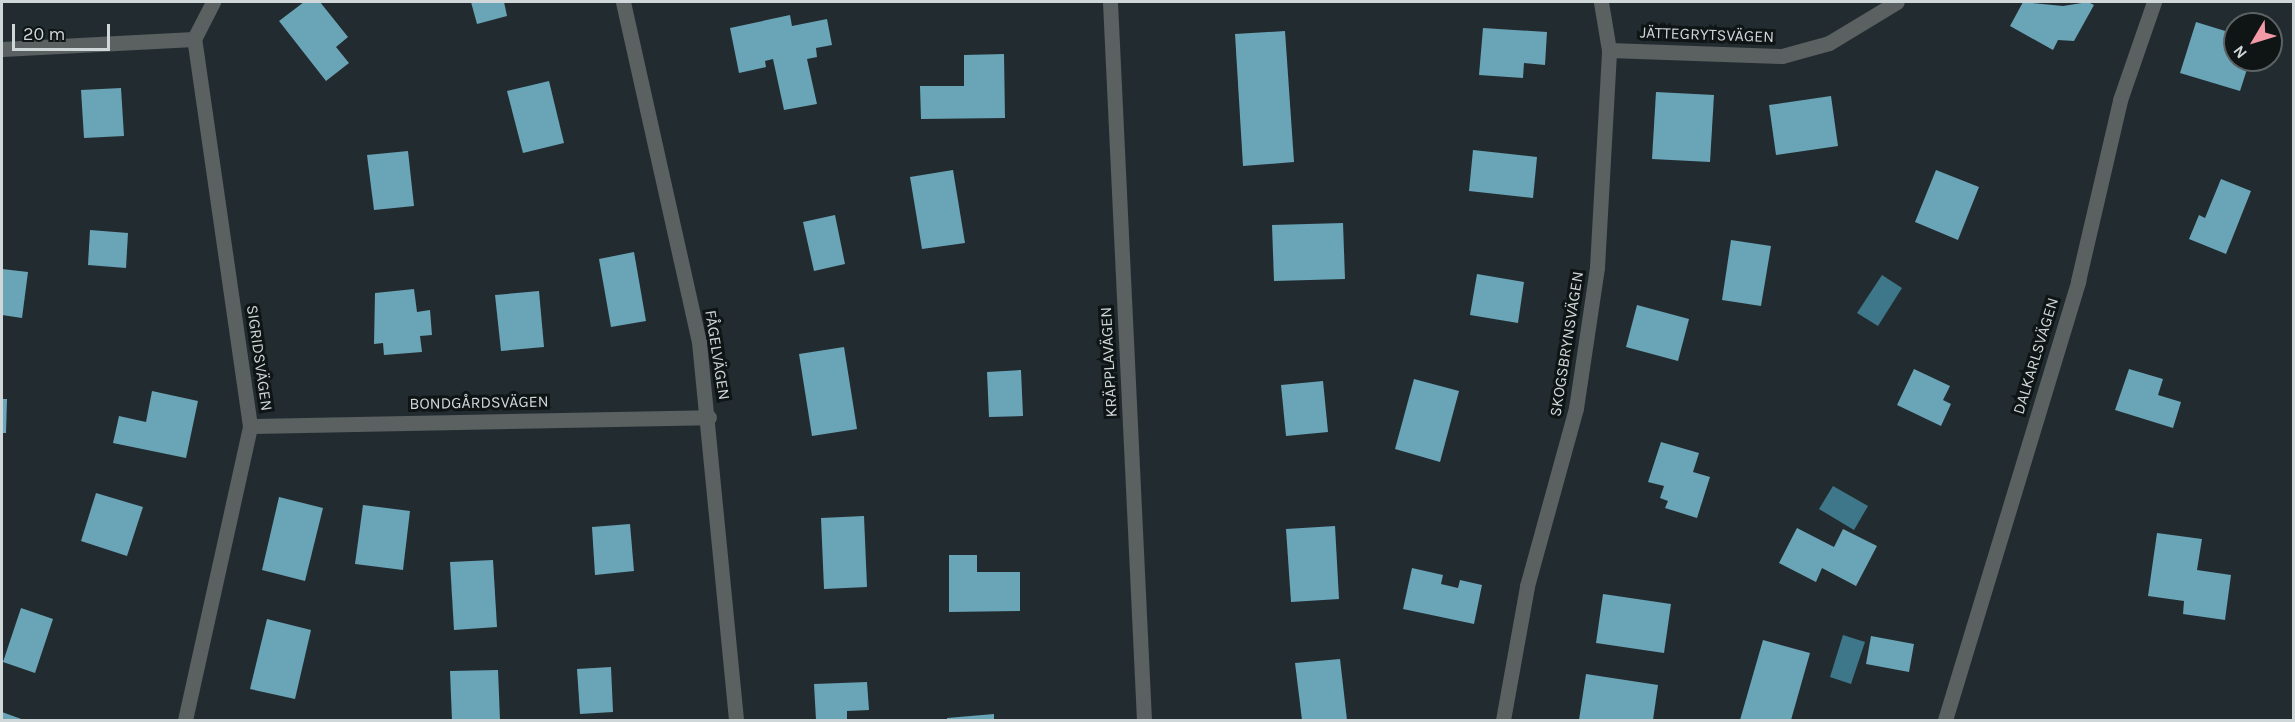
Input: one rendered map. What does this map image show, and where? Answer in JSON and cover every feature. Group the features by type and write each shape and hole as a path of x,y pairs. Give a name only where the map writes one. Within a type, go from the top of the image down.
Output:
{"street":[{"path":"2,49 194,39 213,2"},
{"name":"FÅGELVÄGEN","path":"623,2 699,342 736,720"},
{"name":"KRÄPPLAVÄGEN","path":"1110,2 1144,720"},
{"name":"SKOGSBRYNSVÄGEN","path":"1503,720 1527,586 1576,408 1597,267 1609,50 1601,2"},
{"name":"JÄTTEGRYTSVÄGEN","path":"1609,50 1782,56 1829,43 1897,2"},
{"name":"DALKARLSVÄGEN","path":"1946,720 2078,281 2120,100 2154,2"},
{"name":"SIGRIDSVÄGEN","path":"185,720 250,426 194,39"},
{"name":"BONDGÅRDSVÄGEN","path":"250,426 708,417"}],"water":[{"path":"1882,275 1902,288 1878,326 1857,313"},
{"path":"1833,486 1868,506 1854,530 1819,509"},
{"path":"1843,635 1865,642 1851,684 1830,677"}],"building":[{"path":"304,2 320,2 348,37 336,47 349,63 326,81 279,21"},
{"path":"471,2 504,2 507,16 477,24"},
{"path":"2023,2 2063,6 2088,2 2094,5 2074,41 2058,40 2053,50 2010,26"},
{"path":"790,15 792,26 827,19 832,45 816,48 817,57 807,59 817,104 784,110 773,59 765,61 766,67 739,73 730,28"},
{"path":"2196,22 2223,30 2223,72 2246,72 2240,91 2180,73"},
{"path":"1483,28 1547,32 1545,65 1524,63 1523,78 1479,75"},
{"path":"1285,31 1294,162 1243,166 1235,34"},
{"path":"1004,54 1005,118 921,119 920,86 964,86 964,55"},
{"path":"549,81 564,143 523,153 507,91"},
{"path":"121,88 124,136 84,138 81,90"},
{"path":"1656,92 1714,95 1710,162 1652,159"},
{"path":"1831,96 1838,146 1776,155 1769,105"},
{"path":"1473,150 1537,157 1533,198 1469,191"},
{"path":"408,151 414,206 374,210 367,155"},
{"path":"953,170 965,243 922,249 910,177"},
{"path":"1936,170 1979,187 1958,240 1915,222"},
{"path":"2221,179 2251,191 2226,254 2189,239 2199,215 2205,218"},
{"path":"835,215 845,264 814,271 803,222"},
{"path":"1343,223 1345,279 1274,281 1272,225"},
{"path":"90,230 128,233 126,268 88,265"},
{"path":"1731,240 1771,246 1761,306 1722,300"},
{"path":"634,252 646,321 611,327 599,259"},
{"path":"2,269 28,272 22,318 2,315"},
{"path":"1477,274 1524,282 1518,323 1470,315"},
{"path":"414,289 417,312 430,310 432,335 420,336 422,352 384,355 383,343 374,344 375,293"},
{"path":"539,291 544,347 501,351 495,295"},
{"path":"1637,305 1689,319 1678,361 1626,347"},
{"path":"844,347 857,429 812,436 799,354"},
{"path":"1914,369 1950,386 1943,400 1951,404 1941,426 1897,405"},
{"path":"2129,369 2163,379 2158,395 2181,402 2173,428 2115,410"},
{"path":"1021,370 1023,416 989,417 987,372"},
{"path":"1414,379 1459,391 1440,462 1395,449"},
{"path":"1323,381 1328,432 1286,436 1281,385"},
{"path":"152,391 198,401 186,458 113,443 119,416 146,422"},
{"path":"2,399 7,399 6,433 2,433"},
{"path":"1661,442 1699,453 1693,472 1710,477 1697,518 1665,508 1668,501 1660,498 1664,486 1648,482"},
{"path":"96,493 143,507 127,556 81,541"},
{"path":"279,497 323,508 305,581 262,570"},
{"path":"363,505 410,511 403,570 355,564"},
{"path":"864,516 867,587 824,589 821,518"},
{"path":"630,524 634,571 595,575 592,527"},
{"path":"1335,526 1339,599 1291,602 1286,529"},
{"path":"1797,528 1834,547 1843,529 1877,546 1856,586 1822,568 1816,582 1779,563"},
{"path":"2157,533 2202,539 2197,570 2231,575 2225,620 2183,614 2184,601 2148,596"},
{"path":"949,555 977,555 977,572 1020,572 1020,611 949,612"},
{"path":"493,560 497,627 454,630 450,562"},
{"path":"1412,568 1443,575 1441,584 1458,588 1460,580 1482,585 1474,624 1403,609"},
{"path":"1603,594 1671,604 1664,653 1596,643"},
{"path":"21,608 53,619 35,673 3,662"},
{"path":"267,619 311,630 295,699 250,689"},
{"path":"1871,636 1914,644 1909,672 1866,664"},
{"path":"1763,640 1810,653 1791,720 1740,720"},
{"path":"1340,659 1347,720 1302,720 1295,663"},
{"path":"611,667 613,712 580,714 577,669"},
{"path":"498,670 500,720 452,720 450,671"},
{"path":"1586,674 1658,685 1653,720 1579,720"},
{"path":"867,682 869,710 847,711 847,720 816,720 814,684"},
{"path":"2,712 24,720 2,720"},
{"path":"994,714 994,720 947,720 947,718"}]}
